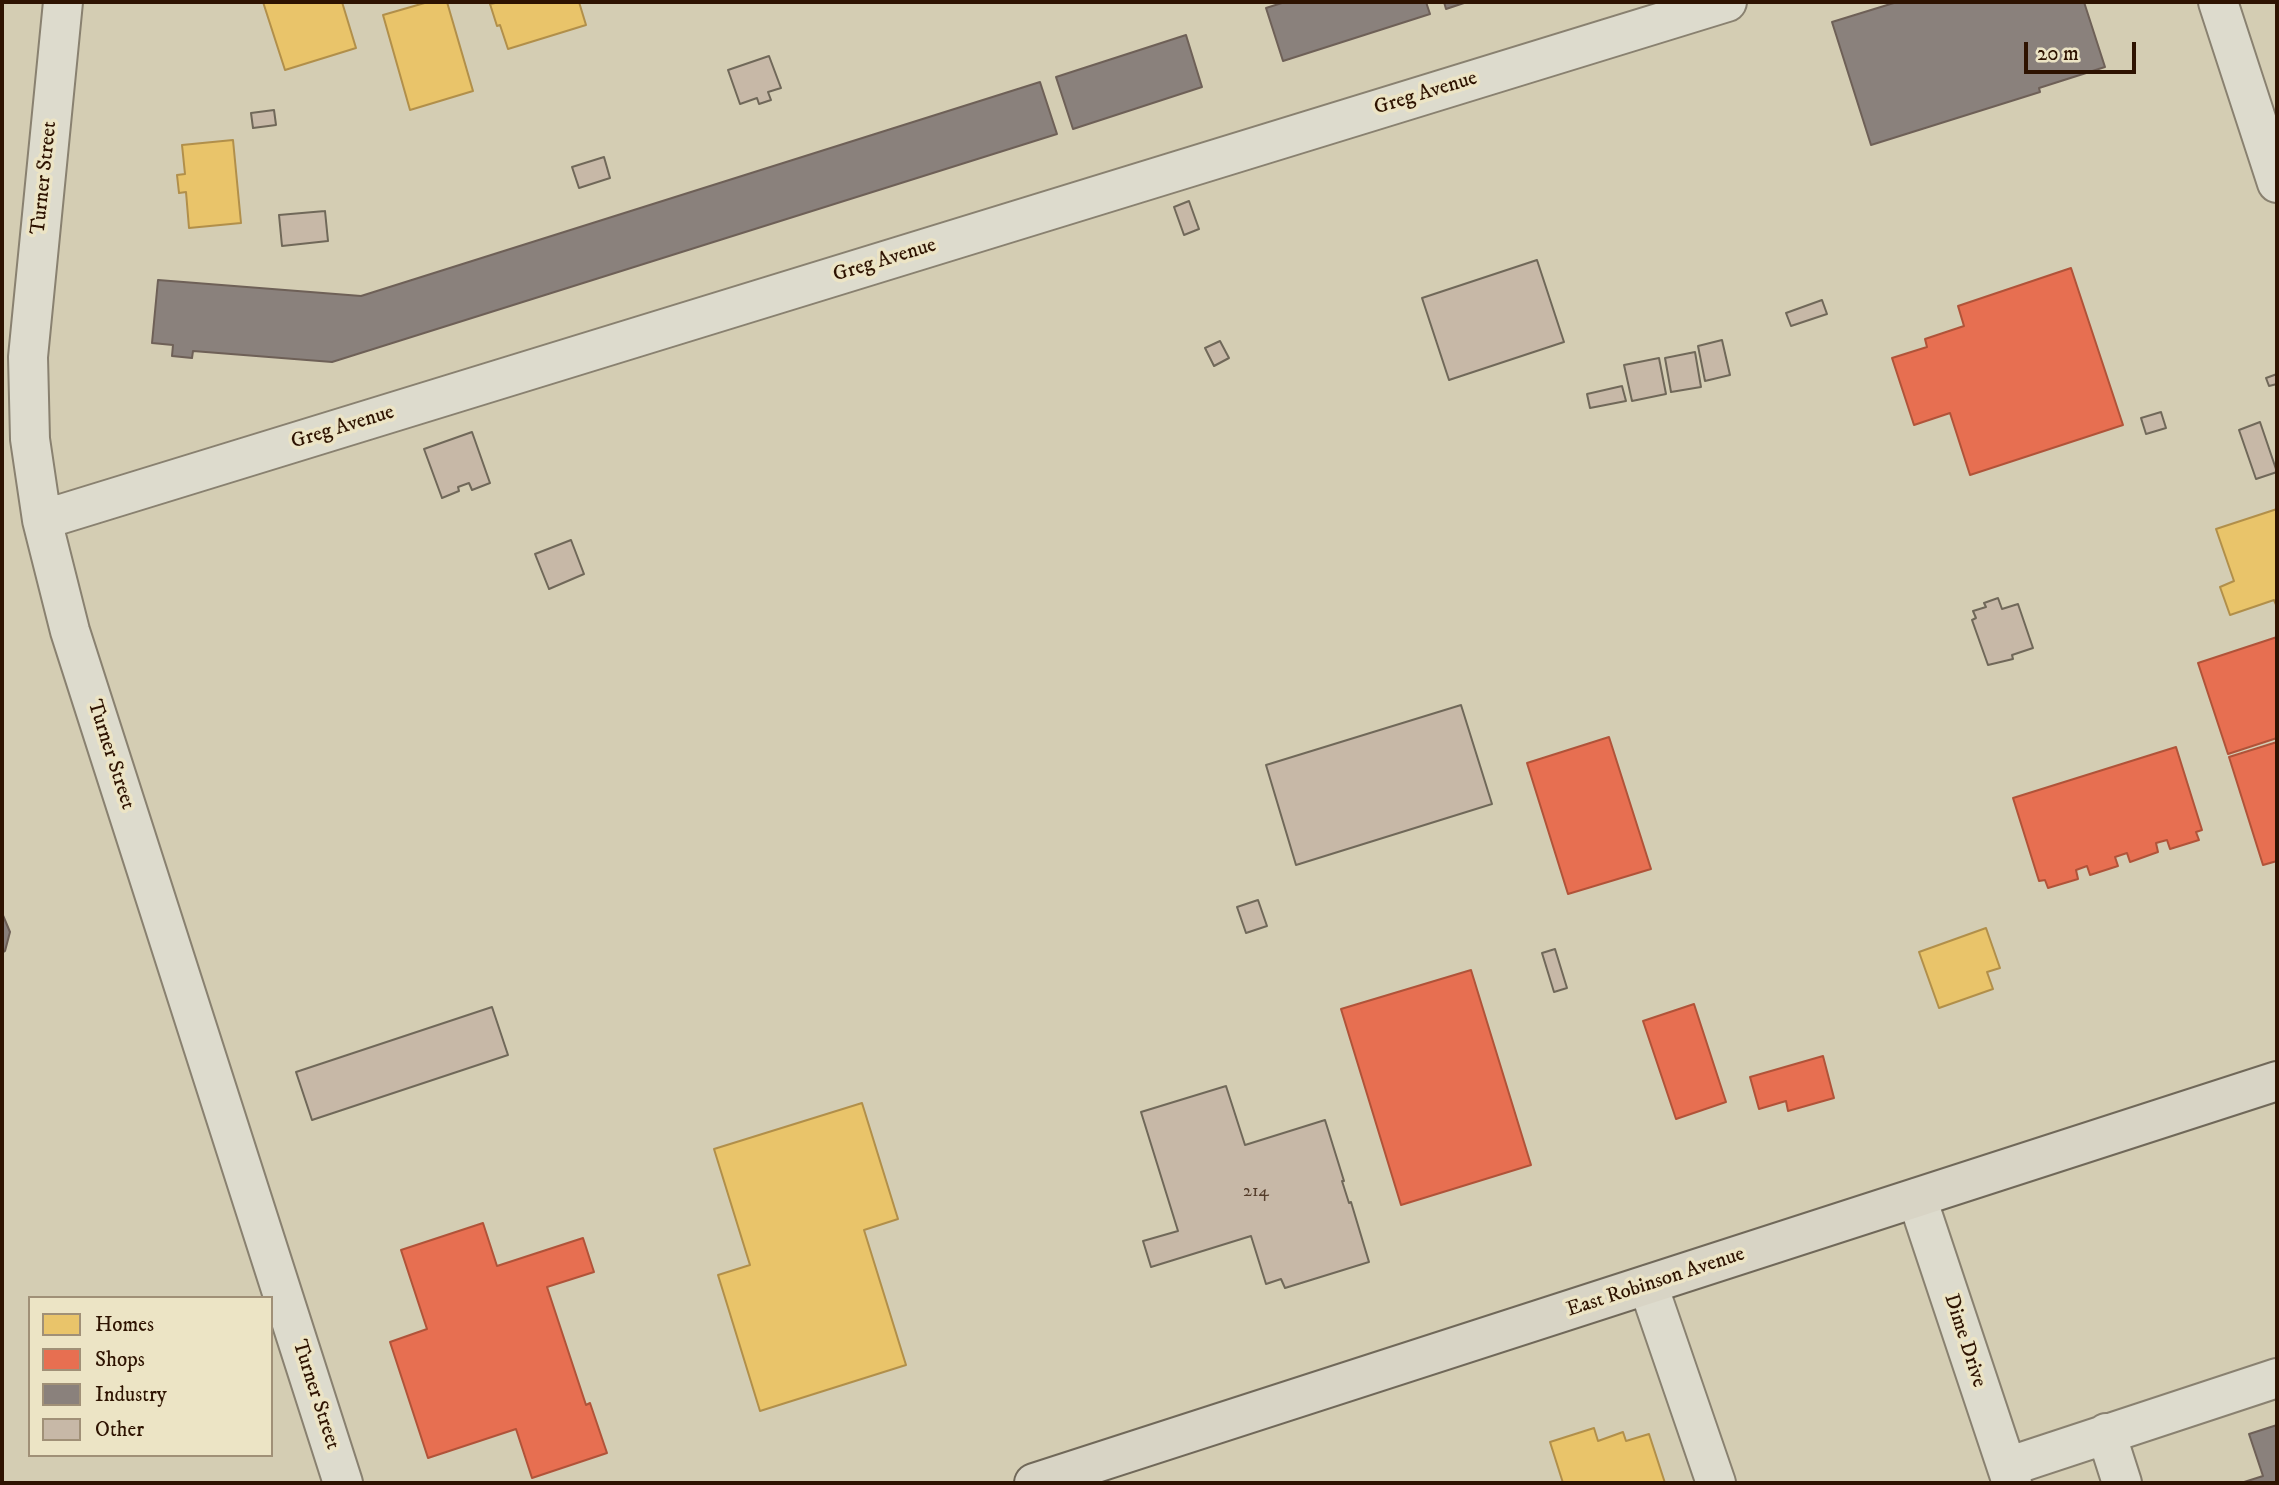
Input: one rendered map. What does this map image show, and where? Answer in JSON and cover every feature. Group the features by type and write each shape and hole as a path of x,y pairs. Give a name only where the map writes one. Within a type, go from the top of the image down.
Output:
{"highway":[{"name":"East Robinson Avenue","path":"1034,1483 2277,1081"}],"street":[{"name":"Turner Street","path":"63,2 28,357 30,439 42,520 70,631 343,1483"},
{"name":"Greg Avenue","path":"42,520 1727,2"},
{"path":"2218,2 2277,183"},
{"name":"Dime Drive","path":"1917,1198 2009,1475"},
{"path":"1648,1285 1716,1483"},
{"path":"2009,1475 2106,1433 2277,1378"},
{"path":"2106,1433 2122,1483"}],"building: Homes":[{"path":"263,2 342,2 356,48 285,70"},
{"path":"428,2 447,2 473,91 410,110 383,15"},
{"path":"579,2 586,25 508,49 490,4"},
{"path":"233,140 241,223 189,228 186,192 179,193 177,175 185,174 182,145"},
{"path":"2277,509 2277,607 2274,600 2230,615 2220,587 2234,581 2216,529"},
{"path":"1986,928 2000,968 1987,972 1993,989 1939,1008 1919,952"},
{"path":"862,1103 898,1219 864,1230 906,1365 760,1411 718,1275 750,1265 714,1149"},
{"path":"1594,1428 1598,1441 1623,1432 1626,1441 1649,1434 1665,1483 1563,1483 1550,1442"}],"building: Shops":[{"path":"2071,268 2123,425 1970,475 1950,413 1914,425 1892,358 1927,347 1925,339 1964,326 1958,306"},
{"path":"2277,637 2277,738 2228,754 2198,663"},
{"path":"1609,737 1651,869 1568,894 1527,763"},
{"path":"2277,742 2277,861 2263,865 2229,757"},
{"path":"2176,747 2202,830 2196,832 2199,840 2170,849 2167,840 2156,843 2158,852 2130,862 2127,853 2115,857 2118,866 2090,875 2087,866 2076,870 2078,879 2048,888 2045,880 2039,881 2013,798"},
{"path":"1471,970 1531,1165 1401,1205 1341,1009"},
{"path":"1694,1004 1726,1102 1676,1119 1643,1021"},
{"path":"1823,1056 1834,1098 1788,1111 1786,1101 1759,1109 1750,1077"},
{"path":"483,1223 497,1266 583,1238 594,1272 547,1287 586,1405 590,1403 607,1453 532,1478 516,1429 428,1458 390,1342 427,1329 401,1250"}],"building: Industry":[{"path":"1285,2 1426,2 1430,14 1283,61 1266,8"},
{"path":"1444,2 1467,2 1446,9"},
{"path":"1897,2 2084,2 2105,67 2039,88 2040,92 1871,145 1832,22"},
{"path":"1186,35 1202,87 1073,129 1056,77"},
{"path":"1040,82 1057,134 332,362 193,351 192,358 172,356 173,345 152,343 158,280 361,296"},
{"path":"2,913 10,932 2,953"},
{"path":"2277,1425 2277,1483 2241,1483 2263,1476 2249,1434"}],"building: Other":[{"path":"769,56 781,88 768,92 771,100 759,104 757,98 740,104 728,70"},
{"path":"274,110 276,125 253,128 251,113"},
{"path":"604,157 610,178 579,188 572,167"},
{"path":"1189,201 1199,229 1184,235 1174,207"},
{"path":"325,211 328,241 282,246 279,215"},
{"path":"1537,260 1564,342 1449,380 1422,298"},
{"path":"1822,300 1827,314 1791,326 1786,313"},
{"path":"1722,340 1730,375 1705,381 1698,346"},
{"path":"1220,341 1229,358 1214,366 1205,348"},
{"path":"1695,352 1701,387 1671,392 1665,358"},
{"path":"1659,358 1666,394 1632,401 1624,365"},
{"path":"2277,374 2277,384 2269,386 2266,378"},
{"path":"1622,386 1626,401 1590,408 1587,394"},
{"path":"2161,412 2166,428 2146,434 2141,418"},
{"path":"2260,422 2277,472 2256,479 2239,430"},
{"path":"472,432 490,483 472,490 469,483 458,487 459,491 442,498 424,449"},
{"path":"571,540 584,574 549,589 535,554"},
{"path":"1998,598 2002,609 2018,604 2033,648 2012,655 2013,659 1988,665 1972,620 1976,618 1973,611 1986,607 1984,603"},
{"path":"1461,705 1492,804 1296,865 1266,765"},
{"path":"1258,900 1267,926 1246,933 1237,907"},
{"path":"1555,949 1567,988 1554,992 1542,953"},
{"path":"492,1007 508,1055 312,1120 296,1072"},
{"path":"1226,1086 1245,1145 1325,1120 1369,1262 1285,1288 1281,1279 1266,1284 1251,1236 1151,1267 1143,1241 1178,1231 1141,1112"}]}
